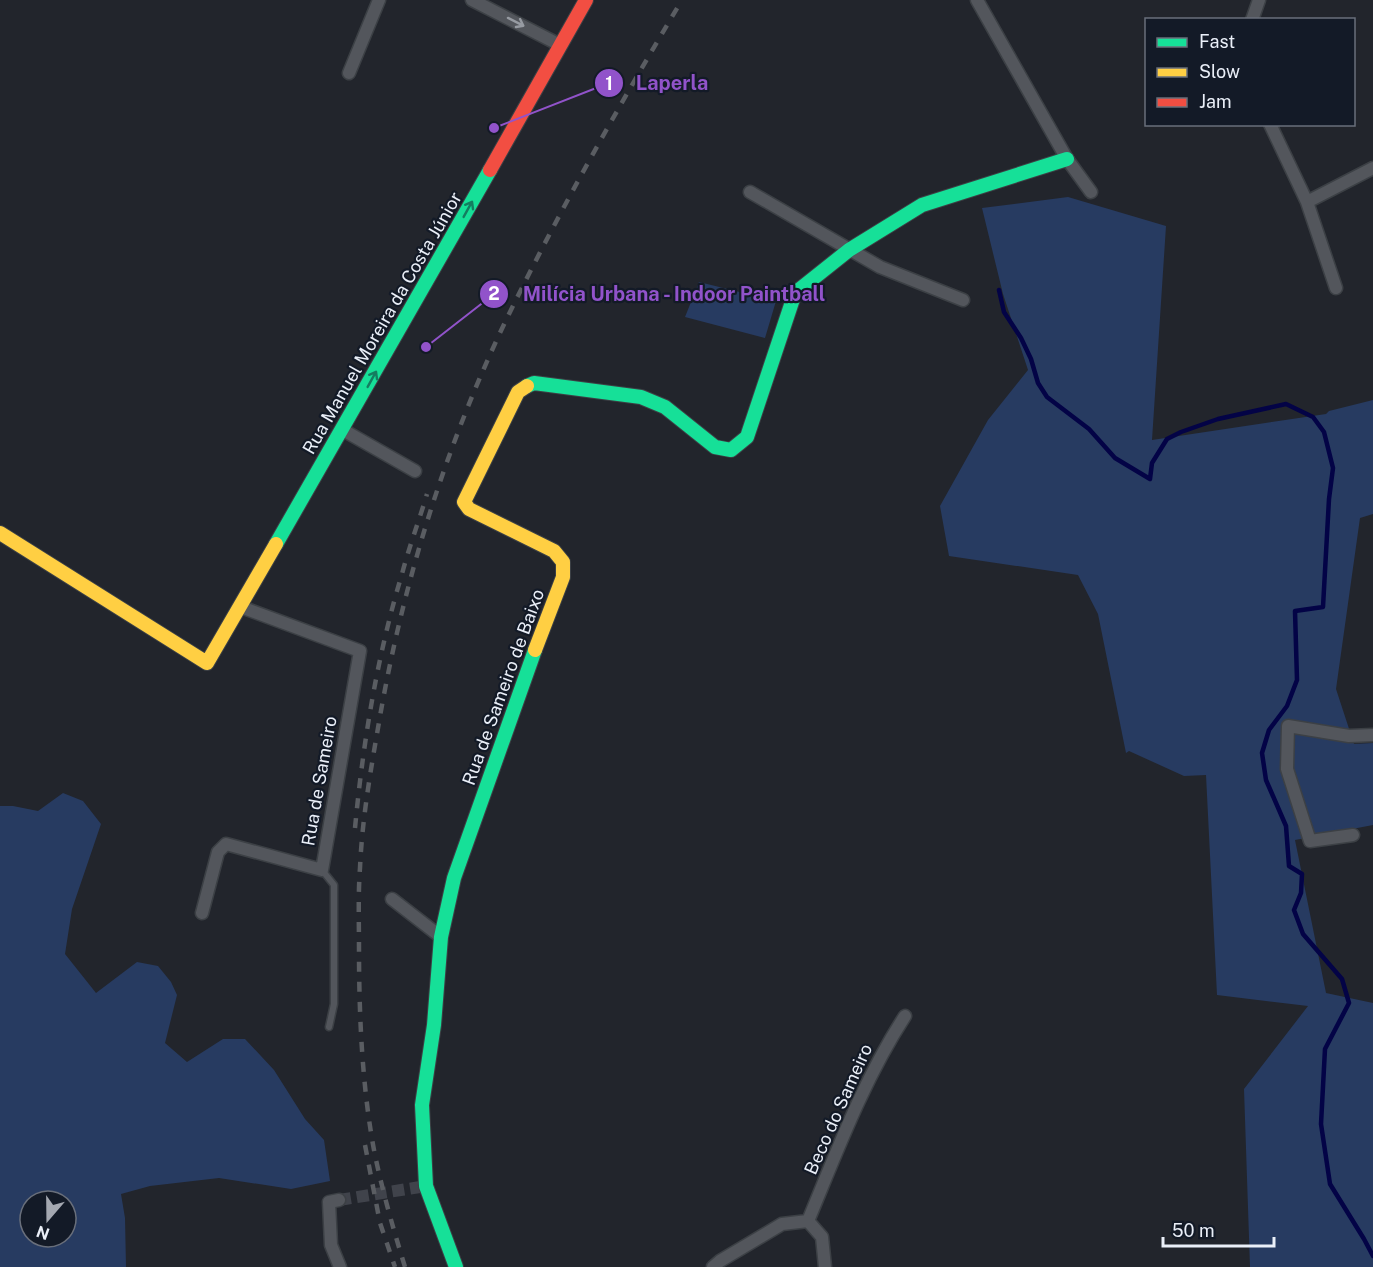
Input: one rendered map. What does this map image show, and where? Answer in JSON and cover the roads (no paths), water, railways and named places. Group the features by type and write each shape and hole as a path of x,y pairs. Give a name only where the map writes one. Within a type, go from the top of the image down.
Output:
{"street":[{"path":"349,73 379,0"},
{"path":"471,0 560,45"},
{"name":"Rua Manuel Moreira da Costa Júnior","path":"0,533 207,663 343,430 585,0"},
{"path":"977,0 1067,159 1091,192"},
{"path":"1253,18 1259,0"},
{"path":"1271,126 1307,202 1336,288"},
{"path":"849,250 922,205 1067,159"},
{"path":"1307,202 1373,168"},
{"path":"750,192 879,267 963,300"},
{"name":"Rua de Sameiro de Baixo","path":"456,1267 423,1186 422,1105 434,1025 441,937 454,878 522,684 563,577 563,562 554,551 469,509 464,502 518,392 523,387 534,383 640,397 665,407 715,447 732,450 747,437 795,293 849,250"},
{"path":"343,430 414,471"},
{"name":"Rua de Sameiro","path":"202,914 218,852 226,844 322,870 360,651 240,607"},
{"path":"1353,834 1310,841 1287,769 1288,726 1349,736 1373,735"},
{"path":"392,899 441,937"},
{"name":"Beco do Sameiro","path":"808,1221 855,1109 886,1045 905,1016"},
{"path":"334,1201 332,1245 340,1267"},
{"path":"713,1267 782,1224 808,1221 822,1237 825,1267"}],"lane":[{"path":"322,870 334,885 334,1004 329,1027"}],"waterway":[{"path":"999,290 1004,312 1021,338 1031,359 1038,383 1047,397 1089,429 1115,458 1150,479 1152,463 1167,439 1218,419 1286,404 1313,417 1324,432 1333,468 1323,607 1295,611 1297,680 1287,706 1269,730 1262,753 1266,780 1286,826 1289,866 1302,874 1301,893 1294,910 1303,934 1342,979 1349,1003 1325,1049 1321,1124 1330,1184 1373,1256"}],"tunnel":[{"path":"339,1200 420,1187"}],"railway":[{"path":"405,1267 374,1150 364,1075 360,999 359,878 367,798 388,674 413,568 429,516 446,463 487,362 571,194 682,0"},
{"path":"355,828 362,764 378,668 393,605 427,494"},
{"path":"365,1145 380,1223 395,1267"}],"place":[{"name":"Laperla","path":"494,128"},
{"name":"Milícia Urbana - Indoor Paintball","path":"426,347"}]}
